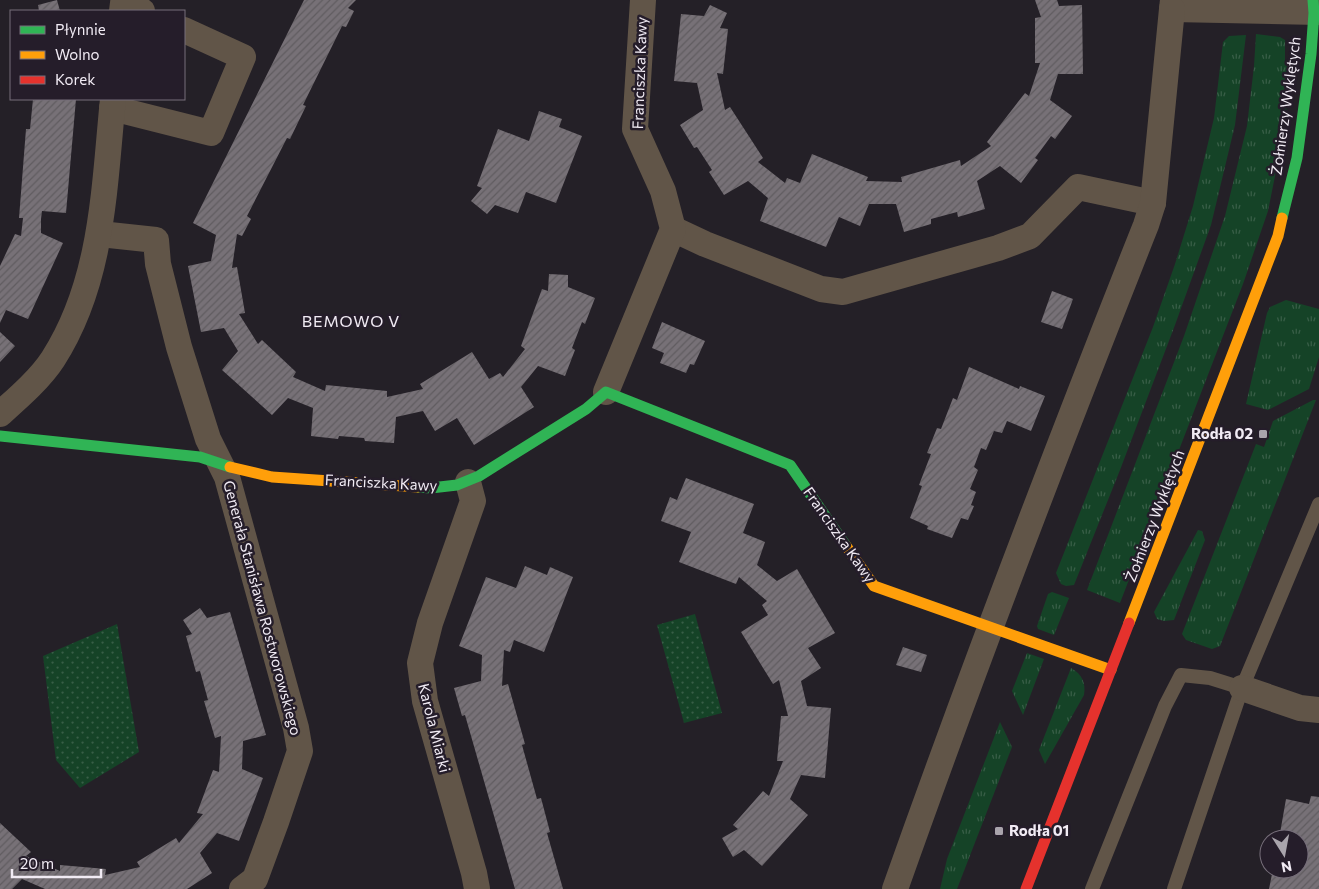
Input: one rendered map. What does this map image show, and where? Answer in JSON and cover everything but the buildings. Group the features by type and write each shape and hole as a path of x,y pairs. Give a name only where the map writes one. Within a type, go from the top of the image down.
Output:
{"street":[{"name":"Franciszka Kawy","path":"0,436 200,457 244,471 272,477 431,488 468,482 586,410 606,392 673,229 664,191 636,130 642,0"},
{"path":"122,10 123,3 140,10"},
{"path":"896,889 992,627 1153,203 1172,5 1316,8"},
{"name":"Żołnierzy Wyklętych","path":"1026,889 1278,236 1297,158 1316,8"},
{"path":"0,414 21,395 52,361 69,330 84,295 100,234 113,104 211,133 243,57 185,30"},
{"path":"673,229 705,244 821,289 843,292 998,248 1030,236 1078,187 1153,203"},
{"path":"100,234 156,240 158,264 178,347 208,439 221,464"},
{"name":"Franciszka Kawy","path":"606,392 790,465 874,586 1111,670"},
{"name":"Generała Stanisława Rostworowskiego","path":"221,464 227,477 286,690 300,751 255,879 242,889"},
{"name":"Karola Miarki","path":"468,482 473,501 430,623 420,663 425,701 477,889"},
{"path":"1242,688 1300,708 1319,710"}],"lane":[{"path":"1174,889 1242,688 1319,504"},
{"path":"1092,889 1165,706 1181,675 1210,678 1242,688"}],"green space":[{"path":"1256,34 1280,37 1285,40 1285,65 1293,66 1280,151 1268,211 1243,284 1120,603 1087,590 1184,336 1225,216 1247,126"},
{"path":"1246,35 1235,125 1211,225 1120,470 1074,585 1066,586 1061,584 1056,573 1153,327 1193,206 1214,118 1223,42 1229,36"},
{"path":"1286,300 1319,309 1319,357 1309,389 1268,410 1246,404 1267,313 1270,307"},
{"path":"1316,400 1220,646 1212,649 1186,640 1182,634 1256,444 1264,447 1273,421"},
{"path":"1198,530 1202,531 1205,540 1174,620 1164,621 1157,619 1154,612"},
{"path":"1052,592 1069,598 1054,635 1038,629 1037,626 1048,594"},
{"path":"695,614 722,713 684,723 657,625"},
{"path":"117,624 139,752 80,788 56,760 43,656"},
{"path":"1027,653 1044,659 1023,715 1012,691"},
{"path":"1071,668 1082,679 1084,695 1045,764 1039,750"},
{"path":"1000,722 1012,747 957,889 940,889 947,859"}],"traffic: fast":[{"path":"1282,218 1297,158 1311,54 1313,0"},
{"path":"418,487 431,488 457,485 479,476 586,409 606,392 790,465 846,546"},
{"path":"0,436 200,457 230,467"}],"traffic: slow":[{"path":"1129,623 1278,236 1282,218"},
{"path":"230,467 272,477 418,487"},
{"path":"846,546 874,586 1111,670"}],"traffic: jam":[{"path":"1026,889 1129,623"}],"place":[{"name":"Rodła 02","path":"1263,434"},
{"name":"Rodła 01","path":"999,831"}],"district":[{"name":"BEMOWO V","path":"351,321"}]}
